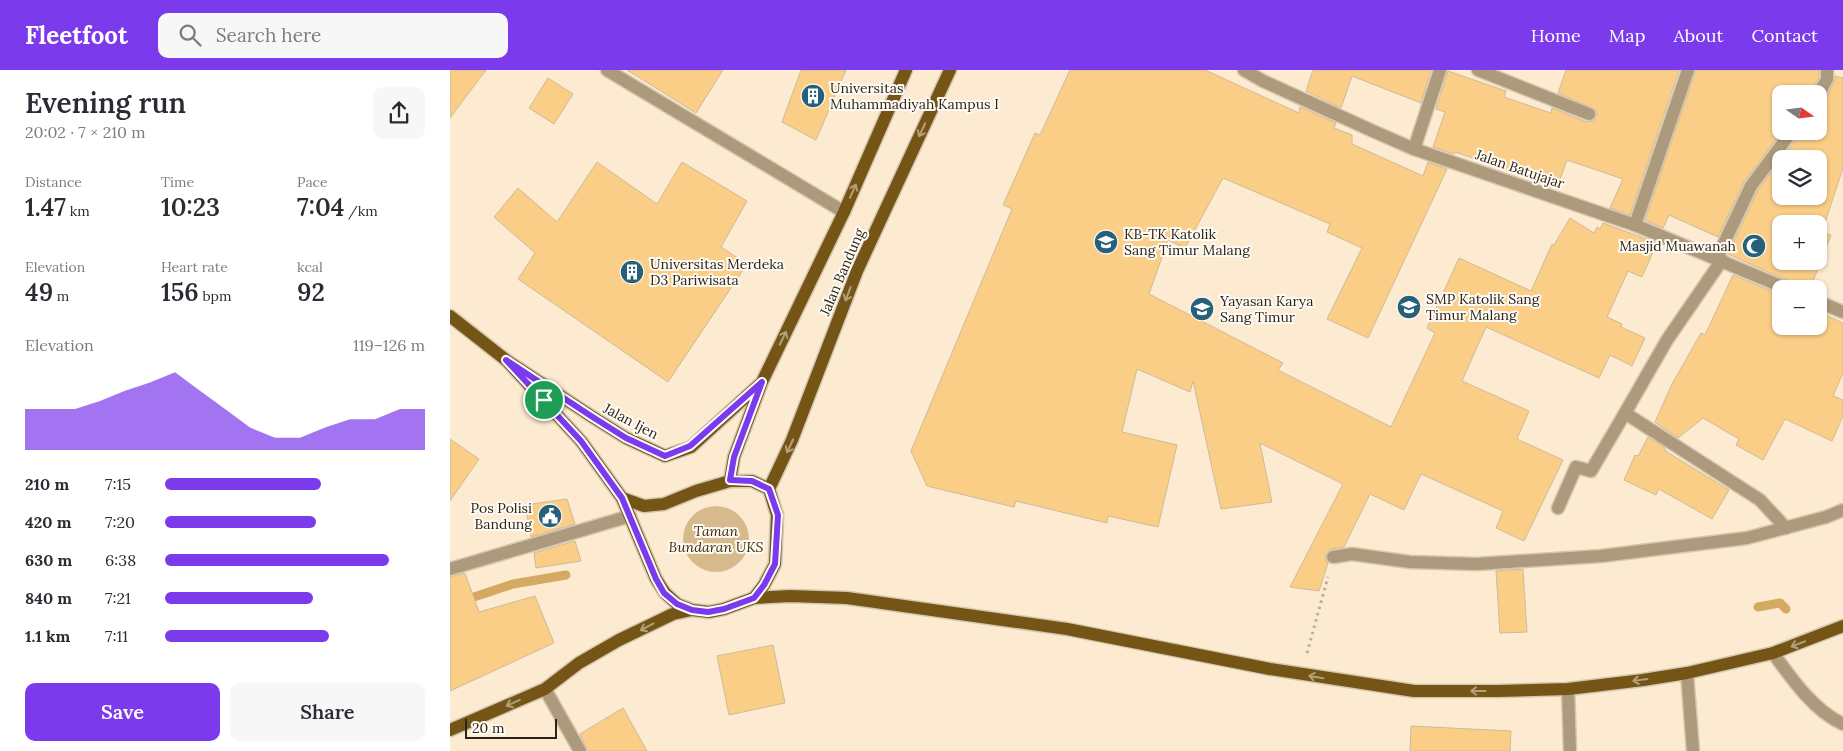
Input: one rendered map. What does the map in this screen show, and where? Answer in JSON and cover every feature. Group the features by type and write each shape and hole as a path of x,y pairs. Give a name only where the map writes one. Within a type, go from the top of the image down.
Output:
{"main road":[{"name":"Jalan Bandung","path":"730,480 734,457 762,382 844,212 906,70"},
{"name":"Jalan Bandung","path":"769,489 792,440 857,271 950,70"},
{"name":"Jalan Ijen","path":"450,316 506,360 591,416 626,438 665,456 690,446 762,382"},
{"name":"Jalan Ijen","path":"506,360 581,441 622,498 646,557 664,593 677,604 692,610"},
{"path":"622,498 644,506 664,504 730,480 752,481 769,489 778,515 775,564 764,585 754,598"},
{"path":"450,730 545,688 579,663 619,640 673,614 692,610 708,612 724,609 754,598 790,596 847,598 1067,629 1301,674 1414,691 1499,692 1568,689 1687,673 1773,653 1843,626"}],"street":[{"path":"607,70 844,212"},
{"name":"Jalan Batujajar","path":"1244,70 1263,81 1414,149 1635,225 1772,282"},
{"path":"1414,149 1440,70"},
{"path":"1478,70 1589,114"},
{"path":"1635,225 1688,70"},
{"path":"1824,85 1827,79 1827,70"},
{"path":"1558,508 1576,467 1591,471 1667,340 1719,259 1751,186 1785,140"},
{"path":"1827,305 1843,312"},
{"path":"1625,413 1760,500 1786,528"},
{"path":"1333,557 1352,554 1410,562 1478,564 1543,561 1675,548 1747,538 1826,517 1843,510"},
{"path":"450,569 630,516"},
{"path":"1773,653 1791,679 1806,696 1843,724"},
{"path":"1687,673 1693,751"},
{"path":"545,688 580,751"},
{"path":"1568,689 1570,751"}],"path":[{"path":"1301,674 1333,557"}],"green space":[{"name":"Taman Bundaran UKS","path":"716,506 729,508 739,516 747,526 749,539 747,552 739,562 729,570 716,572 703,570 693,562 685,552 683,539 685,526 693,516 703,508"}],"building":[{"path":"450,70 486,70 450,118"},
{"path":"627,70 723,70 696,113"},
{"name":"Universitas Muhammadiyah Kampus I","path":"801,70 846,70 816,140 782,122"},
{"path":"1070,70 1205,70 1299,113 1300,107 1336,123 1334,128 1352,135 1352,144 1423,176 1428,162 1447,169 1368,338 1327,319 1362,248 1327,232 1330,224 1223,178 1185,248 1168,240 1149,294 1283,363 1278,370 1391,427 1435,333 1427,328 1459,258 1531,291 1552,244 1554,245 1570,218 1594,233 1597,227 1600,229 1603,223 1657,243 1642,277 1628,271 1607,317 1622,324 1621,327 1645,338 1632,366 1610,355 1599,378 1486,327 1462,381 1529,411 1517,439 1563,460 1524,541 1496,528 1503,511 1421,474 1404,510 1370,494 1344,547 1331,549 1326,554 1325,559 1328,563 1319,591 1290,587 1343,484 1260,443 1272,502 1221,509 1193,381 1190,392 1137,369 1122,432 1177,445 1158,527 1108,516 1107,523 1016,501 1014,507 927,486 911,451 1012,209 1003,205 1035,133 1040,135"},
{"path":"1313,70 1431,70 1421,103 1352,76 1341,108 1306,91"},
{"path":"1566,70 1679,70 1630,215 1610,208 1623,179 1567,160 1558,185 1522,172 1522,175 1455,152 1454,154 1433,147 1445,112 1436,109 1448,71 1506,91 1504,97 1551,113 1552,108 1586,122 1594,121 1597,113 1595,109 1558,93"},
{"path":"1696,70 1819,70 1819,77 1815,85 1772,85 1772,140 1775,140 1744,182 1718,237 1669,215 1663,228 1645,220"},
{"path":"1835,76 1843,78 1843,168 1827,217 1827,215 1772,215 1772,270 1817,270 1814,280 1786,280 1728,254 1758,190 1772,171 1772,205 1827,205 1827,150 1788,150 1796,140 1828,140 1828,94 1834,83"},
{"path":"548,78 573,94 554,124 529,108"},
{"name":"Universitas Merdeka D3 Pariwisata","path":"597,162 657,204 682,162 747,201 721,247 747,264 668,382 518,279 535,253 494,217 518,188 557,222"},
{"path":"1827,234 1831,235 1827,245"},
{"path":"1733,275 1772,291 1772,335 1827,335 1827,316 1843,323 1843,373 1833,396 1843,400 1843,416 1832,441 1785,419 1763,460 1736,445 1739,439 1703,418 1678,438 1655,422 1672,384 1701,333 1705,335"},
{"path":"1648,437 1665,448 1664,450 1729,490 1712,519 1659,489 1656,495 1624,480 1635,455 1638,456"},
{"path":"450,439 479,459 450,501"},
{"name":"Pos Polisi Bandung","path":"567,499 575,524 531,537 525,505"},
{"path":"575,541 581,561 536,568 534,553"},
{"path":"1523,569 1527,632 1500,633 1496,571"},
{"path":"465,573 479,612 535,596 554,643 450,691 450,577"},
{"path":"773,645 785,703 729,715 717,656"},
{"path":"623,708 647,751 588,751 580,734"},
{"path":"1411,726 1511,731 1510,751 1410,751"}],"waterway":[{"path":"450,605 513,584 566,575"},
{"path":"1758,607 1780,603 1786,609"}],"place":[{"name":"Universitas Muhammadiyah Kampus I","path":"813,96"},
{"name":"KB-TK Katolik Sang Timur Malang","path":"1106,242"},
{"name":"Masjid Muawanah","path":"1754,246"},
{"name":"Universitas Merdeka D3 Pariwisata","path":"632,272"},
{"name":"SMP Katolik Sang Timur Malang","path":"1409,307"},
{"name":"Yayasan Karya Sang Timur","path":"1202,309"},
{"name":"Pos Polisi Bandung","path":"550,516"}],"route":[{"path":"506,360 626,438 665,456 690,446 716,425 762,382 734,457 730,480 752,481 769,489 778,515 775,564 764,585 754,598 724,609 708,612 692,610 677,604 664,593 646,557 622,498 581,441 544,400 506,360"}]}
